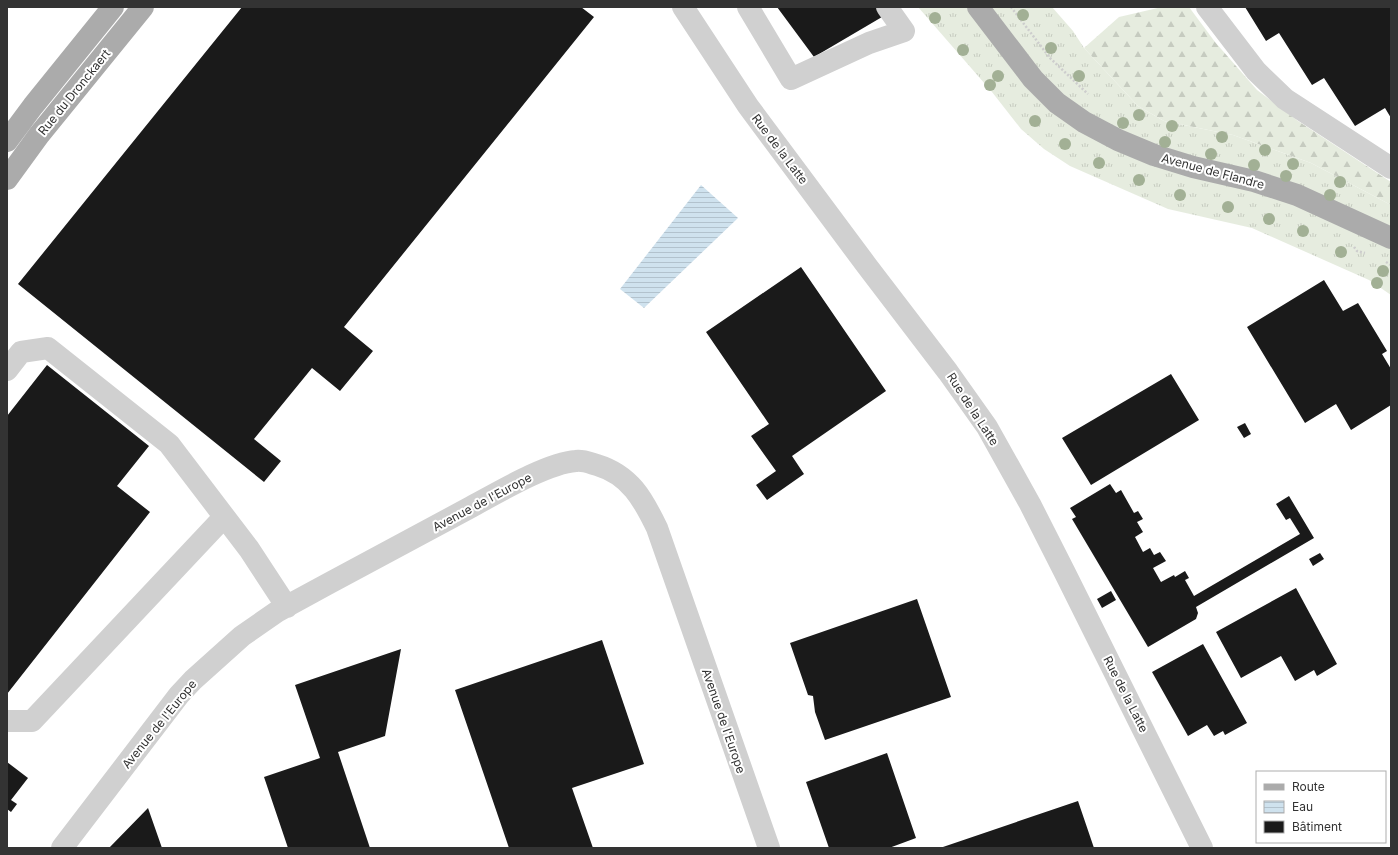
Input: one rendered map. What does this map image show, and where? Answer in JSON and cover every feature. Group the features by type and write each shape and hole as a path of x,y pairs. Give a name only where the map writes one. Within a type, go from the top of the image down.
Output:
{"main road":[{"name":"Rue du Dronckaert","path":"7,141 33,106 113,7"},
{"name":"Rue du Dronckaert","path":"7,179 39,135 143,7"},
{"name":"Avenue de Flandre","path":"978,7 1034,79 1057,102 1084,122 1118,140 1154,155 1187,166 1235,176 1296,195 1391,238"},
{"name":"Avenue de Flandre","path":"1334,213 1391,252"}],"street":[{"name":"Rue de la Latte","path":"683,7 748,106 948,372 987,428 1030,504 1066,574 1202,848"},
{"path":"748,7 791,78 869,43 904,31 887,7"},
{"path":"1207,7 1256,71 1285,98 1391,168"},
{"path":"7,370 21,352 48,348 169,444 249,549 287,606"},
{"name":"Avenue de l'Europe","path":"62,848 180,695 193,680 242,636 287,606 508,488 560,464 576,461 605,468 620,476 632,486 642,499 657,528 769,848"},
{"path":"7,721 32,720 224,517"}],"path":[{"path":"1011,7 1050,58 1092,97"}],"green space":[{"path":"918,7 1052,7 1073,31 1084,48 1138,106 1164,121 1233,135 1311,163 1391,205 1391,295 1369,280 1252,228 1168,209 1070,166 1044,149 1021,129 992,92"},
{"path":"1162,7 1189,7 1215,42 1257,90 1298,121 1391,182 1391,205 1311,163 1233,135 1164,121 1138,106 1084,48 1119,17"}],"water":[{"path":"701,185 738,218 644,308 620,289"}],"building":[{"path":"242,7 581,7 594,17 344,327 373,351 340,391 312,368 254,439 281,461 264,482 18,284"},
{"path":"777,7 880,7 882,17 814,57"},
{"path":"1245,7 1391,7 1391,118 1385,108 1355,126 1324,78 1312,85 1279,33 1266,41"},
{"path":"801,267 886,391 792,456 804,474 767,500 756,485 776,471 751,436 769,424 706,332"},
{"path":"1324,280 1343,311 1358,303 1387,351 1382,354 1391,369 1391,405 1351,430 1336,404 1305,423 1247,327"},
{"path":"47,365 149,446 117,486 150,512 7,694 7,416"},
{"path":"1171,374 1199,420 1091,485 1062,438"},
{"path":"1245,423 1251,434 1244,438 1237,427"},
{"path":"1110,484 1116,493 1121,490 1134,513 1138,511 1143,519 1137,522 1143,532 1135,537 1143,552 1150,548 1154,555 1160,552 1166,561 1153,568 1161,582 1174,575 1175,577 1185,571 1189,578 1185,580 1194,596 1300,534 1290,518 1286,520 1276,504 1289,496 1314,538 1196,607 1198,613 1196,619 1148,647 1072,519 1076,517 1070,508"},
{"path":"1320,553 1324,559 1313,566 1309,559"},
{"path":"1296,588 1337,664 1317,676 1314,670 1295,681 1281,656 1241,678 1216,632"},
{"path":"1111,591 1116,600 1102,608 1097,599"},
{"path":"917,599 951,697 825,740 815,712 813,696 808,695 790,643"},
{"path":"602,640 644,764 572,788 593,848 509,848 455,690"},
{"path":"1203,644 1247,723 1225,735 1223,731 1214,736 1207,725 1188,736 1152,672"},
{"path":"401,649 385,736 338,752 370,848 288,848 264,777 320,758 295,685"},
{"path":"887,753 916,838 889,848 829,848 806,782"},
{"path":"7,762 28,778 11,800 17,804 11,812 7,809"},
{"path":"1078,801 1094,848 940,848"},
{"path":"148,808 162,848 109,848"}]}
